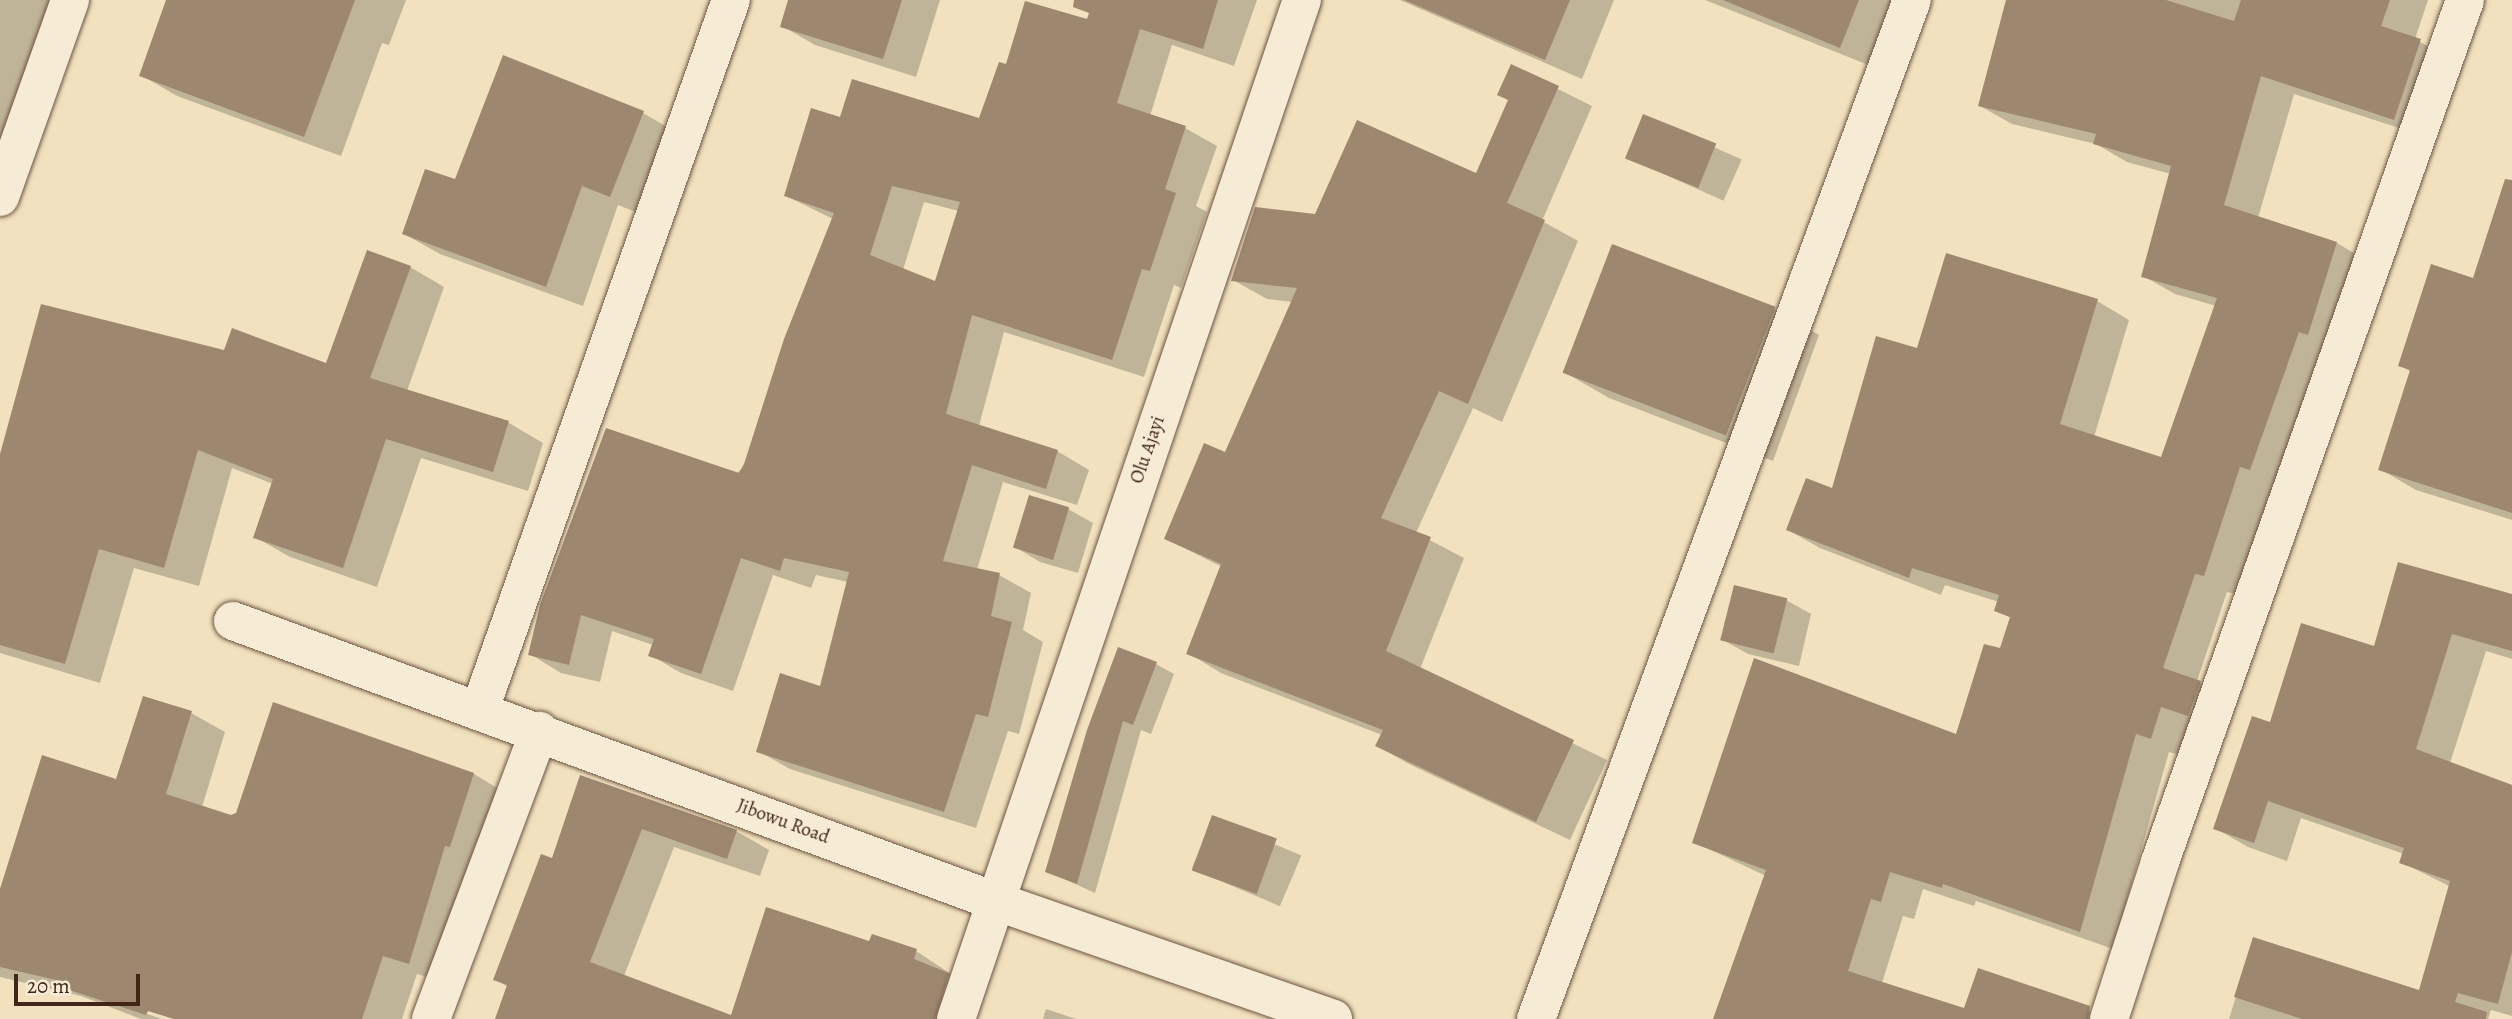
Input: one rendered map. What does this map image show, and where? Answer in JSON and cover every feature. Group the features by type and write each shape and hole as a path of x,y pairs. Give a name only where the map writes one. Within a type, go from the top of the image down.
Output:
{"street":[{"path":"0,197 70,0"},
{"path":"480,709 731,0"},
{"name":"Olu Ajayi","path":"956,1019 1302,0"},
{"path":"1535,1019 1912,0"},
{"path":"2109,1019 2160,862 2465,0"},
{"name":"Jibowu Road","path":"233,621 480,709 995,901 1334,1019"},
{"path":"431,1019 539,731"}],"building":[{"path":"166,0 355,0 304,137 139,76"},
{"path":"788,0 902,0 883,59 780,27"},
{"path":"1074,0 1218,0 1203,49 1140,29 1117,103 1186,126 1165,189 1176,193 1150,271 1142,269 1112,360 972,315 946,414 1058,450 1046,489 972,465 943,561 1000,573 991,616 1012,622 988,717 976,714 944,812 756,752 780,673 820,686 849,572 784,558 780,571 741,558 701,674 648,656 654,639 581,615 569,665 528,655 540,605 606,428 739,473 744,464 784,339 834,213 784,196 811,108 840,117 852,79 979,118 999,62 1006,64 1025,1 1087,19 1089,13 1073,7","holes":["892,186 960,202 935,281 870,255"]},
{"path":"1404,0 1570,0 1545,60"},
{"path":"1723,0 1859,0 1840,48"},
{"path":"2006,0 2166,0 2234,21 2241,0 2390,0 2381,26 2421,39 2394,120 2261,76 2224,205 2337,242 2308,335 2299,332 2250,470 2240,467 2204,576 2195,574 2163,668 2201,681 2188,716 2161,707 2151,739 2136,734 2080,932 1943,884 1942,888 1890,872 1881,902 1871,899 1848,971 1964,1008 1978,968 2090,1006 2088,1019 1713,1019 1766,870 1692,843 1754,658 1956,734 1984,644 2000,648 2010,617 1994,611 1999,595 1912,568 1909,578 1786,530 1806,478 1832,488 1876,336 1917,348 1946,253 2098,299 2060,424 2161,457 2217,298 2141,277 2171,166 2093,144 2096,134 1978,106"},
{"path":"503,55 644,111 610,197 582,186 546,287 402,234 425,169 455,179"},
{"path":"1511,64 1559,86 1507,203 1545,220 1468,404 1439,391 1381,518 1431,537 1386,651 1574,740 1536,822 1375,746 1383,730 1186,654 1221,564 1164,539 1204,443 1225,452 1297,288 1231,281 1255,207 1315,214 1357,120 1476,173 1508,100 1497,95"},
{"path":"1643,114 1716,144 1698,188 1625,159"},
{"path":"2505,179 2512,180 2512,513 2378,470 2410,370 2398,366 2431,264 2473,278"},
{"path":"1612,244 1775,307 1726,436 1563,373"},
{"path":"367,250 411,266 370,378 509,421 493,472 386,439 343,568 253,538 273,479 198,450 164,568 99,549 65,664 0,645 0,454 41,304 224,350 232,328 326,363"},
{"path":"1029,495 1069,507 1053,560 1013,548"},
{"path":"2398,562 2512,594 2512,651 2452,634 2416,749 2512,785 2512,952 2498,1004 2458,993 2455,1002 2487,1012 2486,1019 2302,1019 2234,997 2253,937 2419,990 2450,881 2399,863 2404,848 2268,801 2254,843 2213,829 2252,716 2270,722 2301,623 2374,646"},
{"path":"1734,585 1787,598 1774,654 1720,640"},
{"path":"1118,647 1157,662 1133,725 1123,721 1077,884 1045,872 1087,730"},
{"path":"143,696 192,711 166,794 231,815 236,813 273,702 474,773 450,847 445,846 409,964 383,956 362,1019 174,1019 148,1011 146,1015 63,988 65,982 0,967 0,889 42,755 116,779"},
{"path":"580,775 737,830 727,859 642,829 590,962 731,1015 766,907 869,941 872,934 917,949 914,959 949,973 935,1019 495,1019 507,985 493,980 541,854 552,858"},
{"path":"1212,815 1277,839 1257,894 1192,870"}]}
